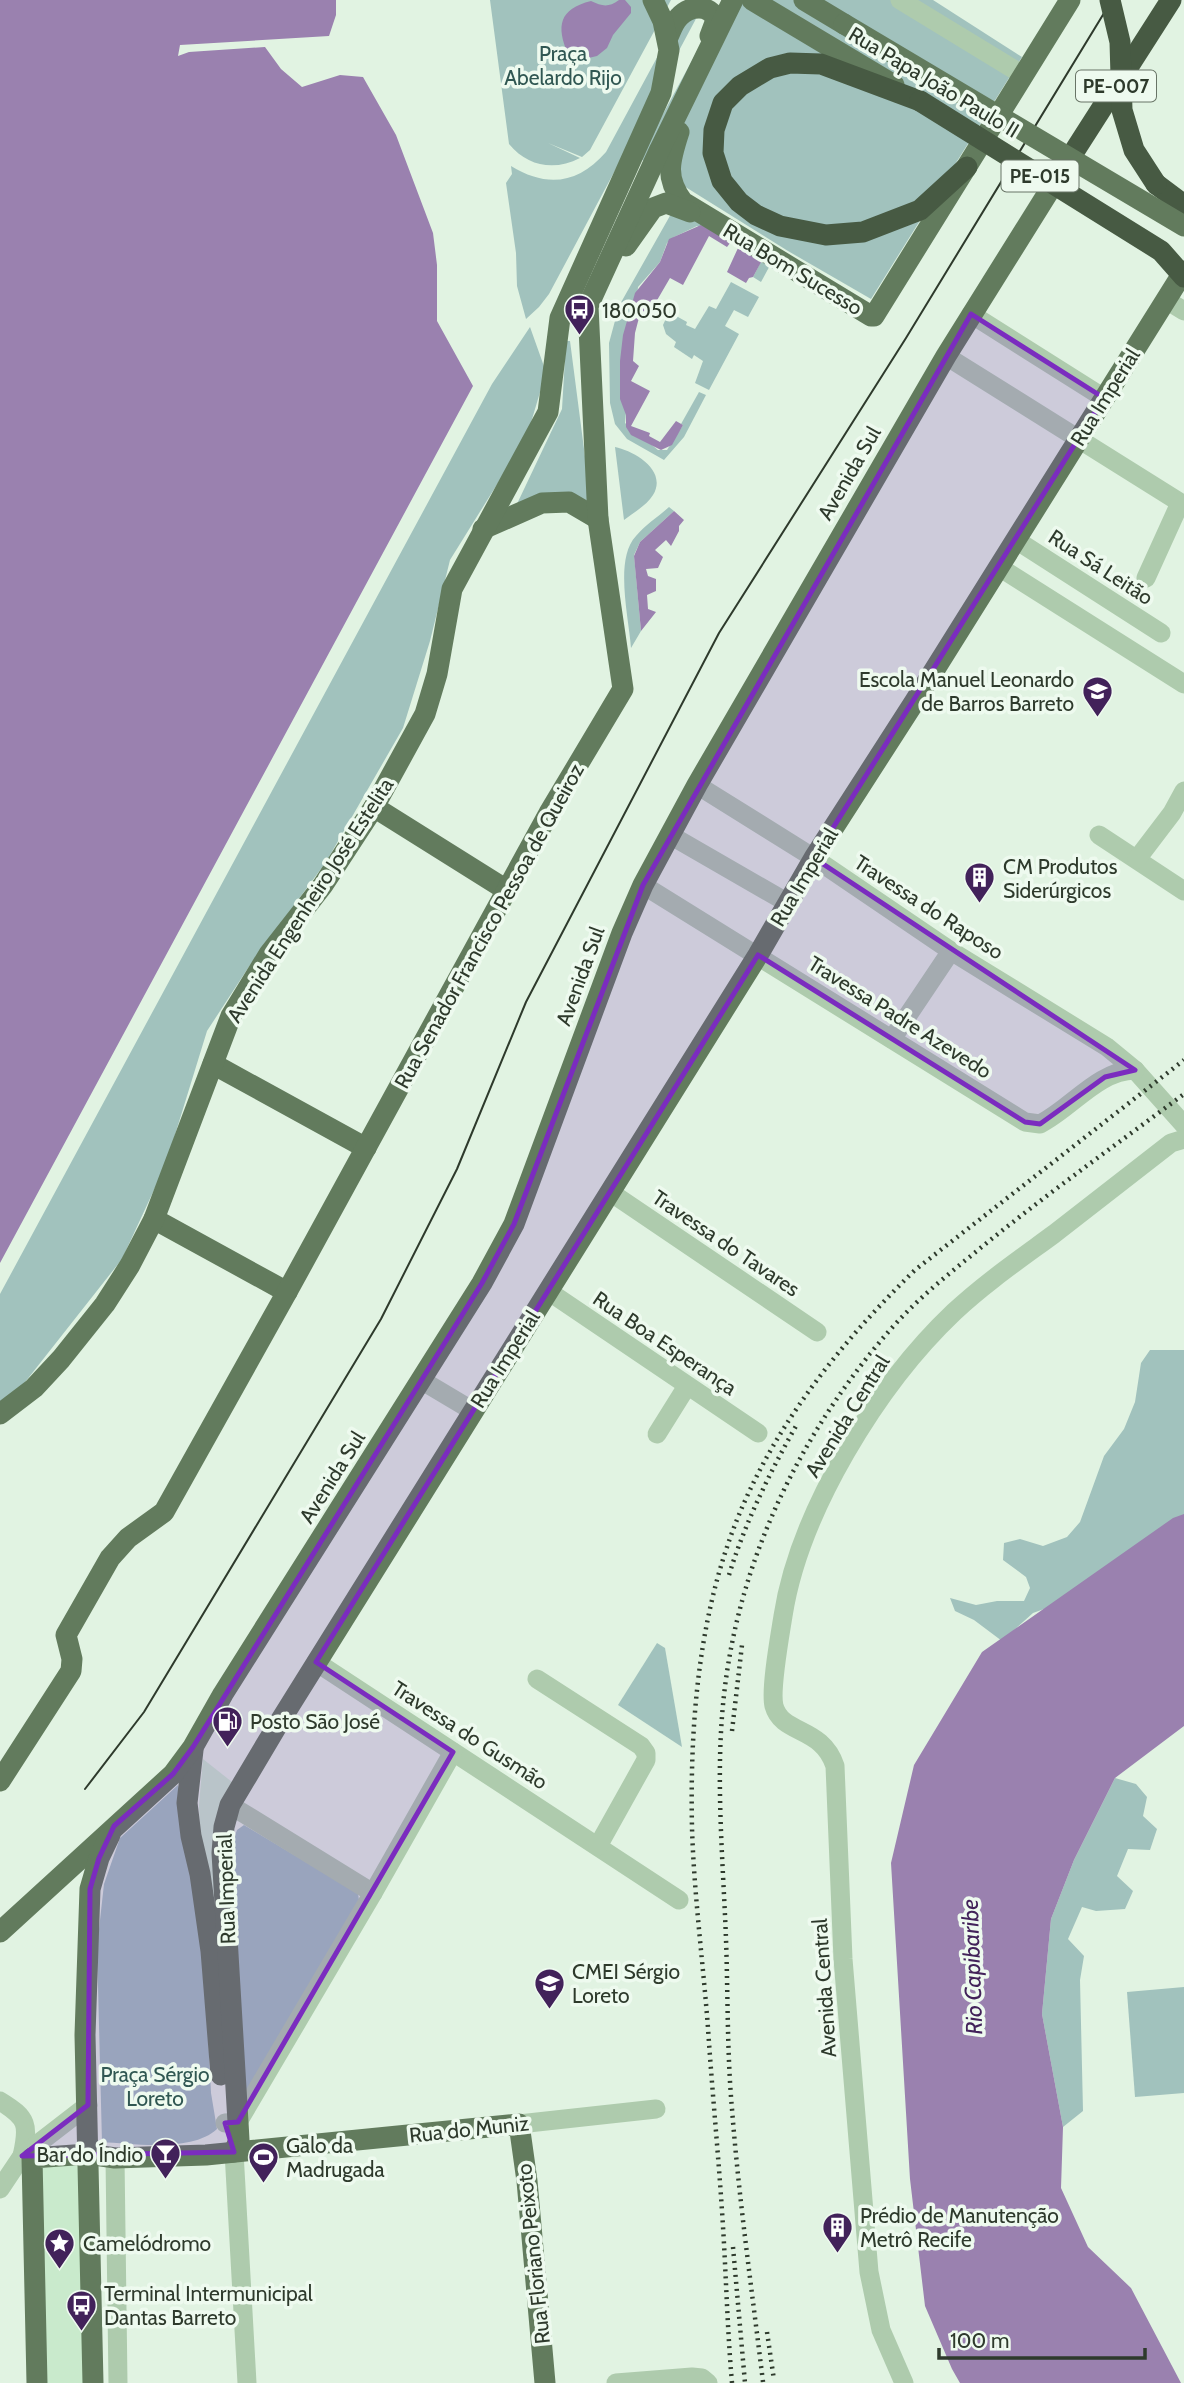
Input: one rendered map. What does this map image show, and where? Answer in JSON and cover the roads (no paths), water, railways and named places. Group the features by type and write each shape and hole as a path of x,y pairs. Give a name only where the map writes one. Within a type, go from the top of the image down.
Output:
{"highway":[{"path":"1110,0 1120,42 1122,110 1134,150 1156,184 1184,205"},
{"name":"Avenida Sul","path":"1061,172 1170,0"},
{"path":"920,101 821,64 790,63 770,68 740,86 723,103 714,130 713,153 722,181 739,202 756,215 780,226 801,232 838,234 863,232 920,210 967,167"},
{"name":"Rua Papa João Paulo II","path":"920,101 1161,251"},
{"path":"1161,251 1184,277"},
{"name":"PE-015","path":"1161,251 1184,265"}],"main road":[{"name":"Avenida Engenheiro José Estelita","path":"0,1414 43,1378 105,1304 130,1265 154,1219 231,1016 269,954 323,885 374,807 425,714 437,674 452,589 548,412 560,318 661,93 669,50 668,37 653,0"},
{"name":"Rua Senador Francisco Pessoa de Queiroz","path":"0,1781 71,1671 72,1659 66,1635 88,1593 110,1558 128,1538 164,1512 549,813 623,689 598,519 588,306 733,0"},
{"name":"Rua Papa João Paulo II","path":"752,0 920,101"},
{"path":"804,0 1184,226"},
{"path":"967,167 1070,0"},
{"path":"668,37 676,20 683,13 698,8 710,10 716,20 705,47 702,64"},
{"name":"Rua Bom Sucesso","path":"702,64 695,96 672,155 670,181 684,202 871,316 877,314 967,167"},
{"name":"Avenida Sul","path":"0,1933 173,1774 193,1747 223,1694 482,1283 514,1224 622,933 643,885 697,785 946,356 1061,172"},
{"name":"Rua Bom Sucesso","path":"608,261 623,249 653,208 666,202 715,222"},
{"name":"Rua Imperial","path":"234,2152 227,2140 234,2124 222,1853 224,1827 230,1805 316,1662 758,955 814,858 1184,271"},
{"path":"483,529 542,503 569,502 598,519"},
{"path":"374,807 508,891"},
{"path":"213,1064 366,1147"},
{"path":"154,1219 287,1292"},
{"name":"Rua Imperial","path":"193,1747 187,1803 211,1951 234,2124"},
{"path":"93,2383 86,2035 90,1889 99,1858 114,1826"},
{"path":"234,2124 254,2142 270,2149"},
{"name":"Rua do Muniz","path":"115,2158 270,2149 519,2124"},
{"name":"Rua Floriano Peixoto","path":"519,2124 527,2181 545,2383"},
{"path":"37,2383 27,2157 88,2154 115,2158"}],"street":[{"path":"900,0 1023,75"},
{"path":"1170,0 1184,9"},
{"path":"1166,300 1184,311"},
{"path":"971,314 1104,398"},
{"path":"946,356 1182,504 1146,578"},
{"name":"Rua Sá Leitão","path":"1016,540 1160,633"},
{"path":"999,567 1184,684"},
{"name":"Travessa do Raposo","path":"697,785 814,858 951,951 1092,1037 1135,1070 1184,1125"},
{"path":"1137,859 1178,817 1184,791"},
{"path":"670,835 788,903"},
{"path":"1099,835 1184,891"},
{"name":"Travessa Padre Azevedo","path":"643,885 1025,1122 1034,1125 1045,1121 1105,1077 1121,1071 1135,1070"},
{"path":"892,1039 951,951"},
{"name":"Avenida Central","path":"904,2383 881,2330 869,2272 843,1959 835,1766 825,1746 782,1720 776,1713 773,1702 786,1597 803,1541 835,1471 880,1400 919,1348 979,1291 1171,1143 1184,1139"},
{"name":"Travessa do Tavares","path":"610,1192 817,1332"},
{"name":"Rua Boa Esperança","path":"548,1291 758,1433"},
{"path":"421,1380 473,1411"},
{"path":"657,1434 687,1386"},
{"name":"Travessa do Gusmão","path":"316,1662 679,1900"},
{"path":"537,1679 641,1746 646,1753 646,1760 598,1846"},
{"path":"234,2124 373,1893 453,1752"},
{"path":"230,1805 373,1893"},
{"path":"0,2101 15,2110 23,2120 27,2132 27,2157"},
{"path":"0,2189 27,2157 88,2105"},
{"name":"Rua do Muniz","path":"519,2124 656,2109"},
{"path":"234,2152 247,2383"},
{"path":"115,2158 118,2383"},
{"path":"616,2383 700,2380"}],"water":[{"path":"0,0 336,0 336,15 329,36 180,45 178,56 189,52 265,47 281,69 302,87 340,75 363,77 396,135 433,233 437,265 437,321 473,386 0,1263"},
{"path":"625,0 631,7 631,13 613,35 607,48 597,56 580,60 568,54 562,35 566,14 580,4 591,1 605,5"},
{"path":"701,225 765,255 753,277 746,283 727,272 738,248 730,243 727,247 709,236 683,285 670,278 649,314 641,310 635,333 633,361 639,366 631,381 650,391 631,426 650,433 649,436 660,442 676,421 683,425 672,445 661,450 631,435 626,427 626,415 620,399 623,335 635,293 660,262 669,239"},
{"path":"674,511 684,520 671,546 666,540 655,550 663,557 658,568 646,569 648,576 656,579 656,591 647,595 648,609 656,612 641,631 634,556 640,542"},
{"name":"Rio Capibaribe","path":"1184,1514 1184,1726 1115,1778 1074,1860 1051,1919 1042,2014 1063,2127 1061,2188 1088,2247 1131,2288 1181,2383 960,2383 925,2306 910,2179 891,1863 914,1765 982,1652 1173,1518"}],"tram line":[{"path":"85,1789 144,1712 381,1319 457,1169 526,1002 719,633 906,338 1112,0"}],"railway":[{"path":"732,2383 692,1828 694,1721 702,1650 727,1547 742,1507 781,1432 830,1363 885,1300 915,1270 1184,1060"},
{"path":"763,2382 730,2088 720,1817 724,1695 732,1644 744,1595 779,1500 802,1454 858,1369 890,1330 923,1296 983,1246 1184,1094"},
{"path":"729,1575 758,1499 796,1426"},
{"path":"732,1731 742,1645"},
{"path":"733,2247 745,2383"},
{"path":"767,2332 774,2380"}],"place":[{"name":"180050","path":"579,337"},
{"name":"Escola Manuel Leonardo de Barros Barreto","path":"1097,718"},
{"name":"CM Produtos Siderúrgicos","path":"980,905"},
{"name":"Posto São José","path":"227,1748"},
{"name":"CMEI Sérgio Loreto","path":"549,2010"},
{"name":"Bar do Índio","path":"166,2181"},
{"name":"Galo da Madrugada","path":"263,2184"},
{"name":"Prédio de Manutenção Metrô Recife","path":"837,2254"},
{"name":"Camelódromo","path":"60,2270"},
{"name":"Terminal Intermunicipal Dantas Barreto","path":"81,2332"}],"park label":[{"name":"Praça Abelardo Rijo","path":"563,65"},
{"name":"Praça Sérgio Loreto","path":"155,2086"}]}
